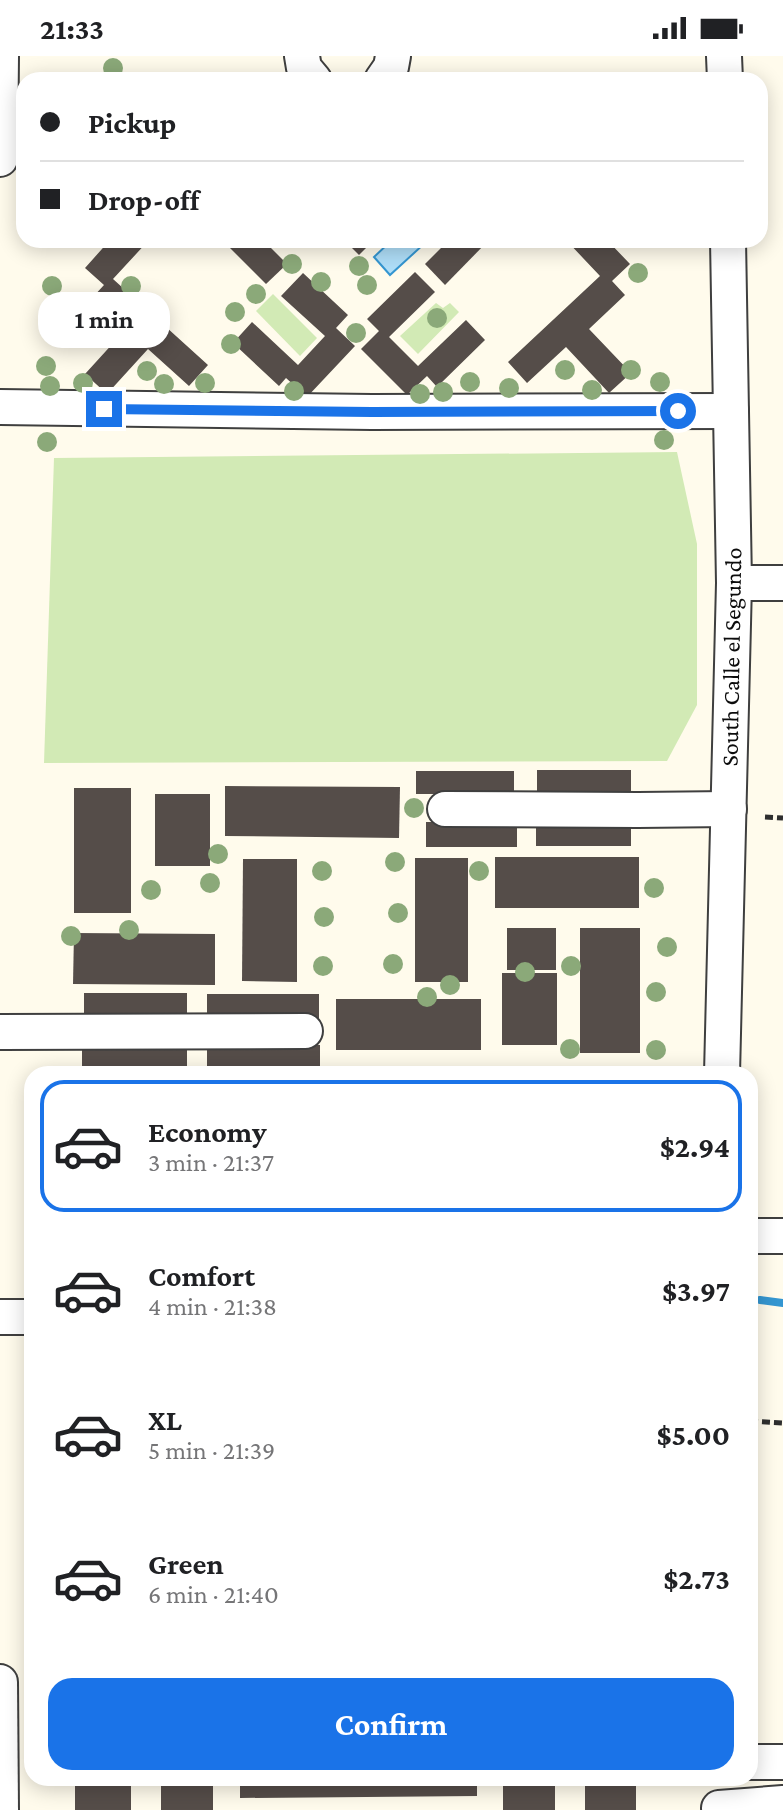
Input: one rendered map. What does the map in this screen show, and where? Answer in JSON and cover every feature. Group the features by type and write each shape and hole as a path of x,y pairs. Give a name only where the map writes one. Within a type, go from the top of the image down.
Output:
{"street":[{"path":"0,159 1,56"},
{"name":"South Calle el Segundo","path":"722,1066 734,583 728,248"},
{"path":"0,407 372,412 731,411"},
{"path":"734,583 783,583"},
{"path":"445,809 729,809"},
{"path":"0,1032 305,1031"},
{"path":"758,1236 783,1236"},
{"path":"0,1317 24,1317"},
{"path":"0,1682 1,1810"},
{"path":"758,1762 783,1762"},
{"path":"719,1799 783,1803"}],"path":[{"path":"765,817 783,818"},
{"path":"758,1421 783,1423"}],"green space":[{"path":"273,294 317,338 300,356 256,311"},
{"path":"436,303 443,308 450,303 459,312 418,354 400,336"},
{"path":"677,452 697,544 697,705 667,761 44,763 54,458"}],"water":[{"path":"384,248 420,248 390,275 374,257"}],"building":[{"path":"103,248 142,248 113,279 208,365 189,386 148,349 107,394 85,374 126,329 92,298 104,285 85,268"},
{"path":"230,248 271,248 287,264 266,284"},
{"path":"352,248 366,248 359,255"},
{"path":"441,248 481,248 445,285 425,264"},
{"path":"574,248 615,248 630,264 612,281 625,295 589,329 631,373 609,393 566,347 527,383 508,362 600,276"},
{"path":"415,272 435,292 389,337 418,366 466,320 485,340 437,387 427,376 407,395 361,349 379,331 367,319"},
{"path":"303,273 348,315 336,328 355,346 307,397 286,378 279,386 233,343 252,322 298,365 325,336 281,296"},
{"path":"537,770 631,770 631,796 537,796"},
{"path":"416,771 514,771 514,794 416,794"},
{"path":"225,786 400,787 399,838 225,836"},
{"path":"74,788 131,788 131,913 74,913"},
{"path":"155,794 210,794 210,866 155,866"},
{"path":"536,821 631,821 631,846 536,846"},
{"path":"426,822 517,822 517,847 426,847"},
{"path":"495,857 639,857 639,908 495,908"},
{"path":"415,858 468,858 468,982 415,982"},
{"path":"243,859 297,859 297,982 242,981"},
{"path":"507,928 556,928 556,970 507,970"},
{"path":"580,928 640,928 640,1053 580,1053"},
{"path":"74,933 215,934 215,985 73,984"},
{"path":"502,973 557,973 557,1045 502,1045"},
{"path":"84,993 187,993 187,1018 84,1018"},
{"path":"207,994 319,994 319,1018 207,1018"},
{"path":"336,999 481,999 481,1050 336,1050"},
{"path":"82,1045 187,1045 187,1066 82,1066"},
{"path":"207,1045 320,1045 320,1066 207,1066"},
{"path":"75,1786 131,1786 131,1810 75,1810"},
{"path":"161,1786 213,1786 213,1810 161,1810"},
{"path":"240,1786 477,1786 477,1796 240,1798"},
{"path":"503,1786 555,1786 555,1810 503,1810"},
{"path":"585,1786 636,1786 636,1810 585,1810"}],"waterway":[{"path":"760,1300 783,1303"}],"route":[{"path":"104,409 678,411"}]}
